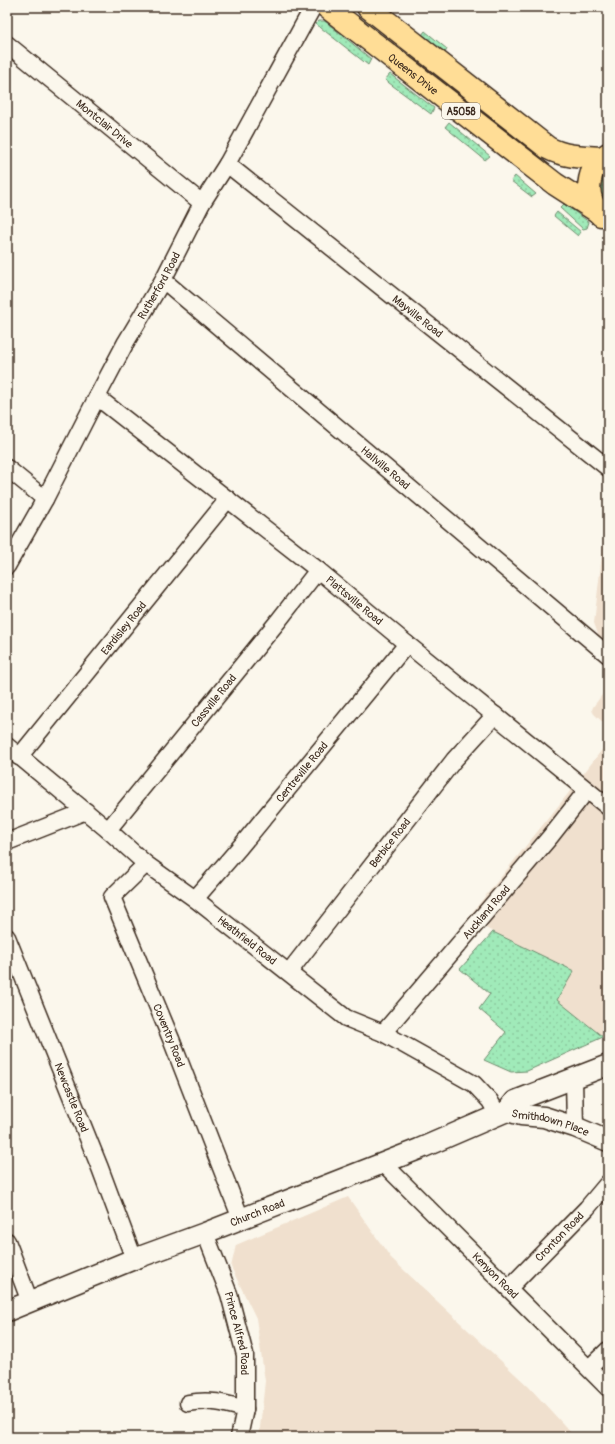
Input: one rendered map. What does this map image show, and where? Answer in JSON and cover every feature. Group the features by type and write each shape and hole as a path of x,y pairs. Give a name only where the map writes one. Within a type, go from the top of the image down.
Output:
{"highway":[{"name":"Queens Drive","path":"327,7 555,184 602,216"},
{"name":"A5058","path":"368,7 548,148 558,154 569,156 606,155"},
{"path":"602,216 591,201 589,189 590,178 595,167 606,155"}],"street":[{"name":"Rutherford Road","path":"7,566 45,499 126,342 163,280 202,203 227,164 312,7"},
{"name":"Montclair Drive","path":"7,44 202,203"},
{"name":"Mayville Road","path":"227,164 608,468"},
{"name":"Hallville Road","path":"163,280 608,656"},
{"name":"Plattsville Road","path":"97,397 318,570 608,807"},
{"path":"7,468 45,499"},
{"name":"Eardisley Road","path":"19,756 228,499"},
{"name":"Cassville Road","path":"108,830 318,570"},
{"name":"Centreville Road","path":"195,899 240,847 407,644"},
{"name":"Berbice Road","path":"289,972 454,760 495,715"},
{"name":"Heathfield Road","path":"7,746 86,811 146,864 195,899 346,1018 383,1033 474,1084 503,1113"},
{"name":"Auckland Road","path":"383,1033 550,837 587,790"},
{"path":"7,842 86,811"},
{"name":"Coventry Road","path":"146,864 112,897 171,1039 241,1219"},
{"name":"Newcastle Road","path":"7,937 100,1168 134,1259"},
{"name":"Smithdown Place","path":"503,1113 515,1101 608,1065"},
{"path":"574,1078 575,1127"},
{"name":"Church Road","path":"7,1311 134,1259 384,1163 503,1113"},
{"name":"Smithdown Place","path":"503,1113 544,1117 575,1127 608,1141"},
{"name":"Kenyon Road","path":"384,1163 608,1388"},
{"name":"Cronton Road","path":"510,1288 587,1208 608,1183"},
{"name":"Prince Alfred Road","path":"205,1233 229,1294 245,1355 245,1409 239,1437"},
{"path":"7,1242 30,1302"},
{"path":"589,1368 608,1350"},
{"path":"188,1403 202,1400 217,1401 245,1409"}],"shaded area":[{"path":"608,534 608,662 594,623 604,538"},
{"path":"608,687 608,727 594,714 592,710"},
{"path":"608,742 608,1035 603,1037 556,1000 573,971 467,919"},
{"path":"348,1197 391,1258 529,1387 575,1437 259,1437 265,1381 256,1318 231,1267 236,1245"}],"green space":[{"path":"319,21 325,21 371,59 368,65 316,24"},
{"path":"425,31 447,49 445,53 422,35"},
{"path":"390,74 434,108 431,114 385,80"},
{"path":"449,122 490,156 485,160 445,127"},
{"path":"608,166 608,207 602,197 600,187"},
{"path":"515,176 536,194 532,197 511,181"},
{"path":"564,204 589,222 587,228 583,229 560,208"},
{"path":"557,212 581,232 578,236 554,216"},
{"path":"493,932 574,971 557,1000 603,1037 527,1071 511,1072 484,1060 506,1032 479,1009 490,994 460,969"}]}
